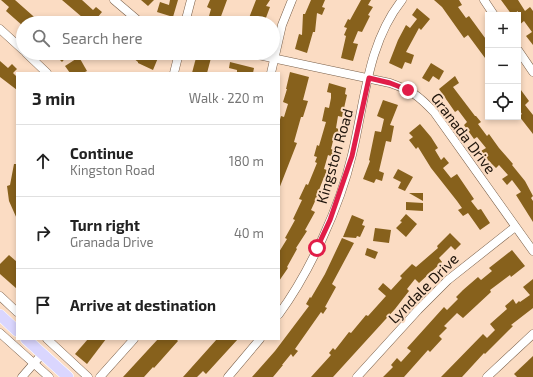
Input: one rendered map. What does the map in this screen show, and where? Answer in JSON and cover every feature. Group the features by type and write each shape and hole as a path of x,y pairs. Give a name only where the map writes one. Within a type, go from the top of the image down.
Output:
{"main road":[{"path":"0,315 13,327"},
{"path":"27,340 68,377"}],"street":[{"path":"114,0 133,16"},
{"path":"187,16 191,0"},
{"path":"280,35 292,0"},
{"name":"Kingston Road","path":"280,312 302,278 330,220 352,156 374,52 384,28 402,0"},
{"path":"484,0 492,12"},
{"path":"0,29 16,44"},
{"path":"521,54 533,72"},
{"path":"33,60 46,72"},
{"path":"174,72 177,60"},
{"path":"271,72 275,60"},
{"name":"Granada Drive","path":"280,60 390,83 408,90 421,98 434,112 533,251"},
{"name":"Lyndale Drive","path":"357,377 418,310 448,280 515,227"},
{"path":"0,296 16,311"},
{"path":"0,333 49,377"},
{"path":"487,377 533,334"},
{"path":"48,340 88,377"},
{"path":"100,377 133,340"},
{"path":"228,377 259,340"},
{"path":"22,377 42,354"}],"building":[{"path":"1,0 15,0 33,16 16,16 16,20 6,11 9,7"},
{"path":"62,0 82,0 93,10 96,7 102,12 99,16 81,16"},
{"path":"141,0 154,0 148,6"},
{"path":"170,0 178,0 173,16 157,12 160,2 169,5"},
{"path":"210,0 227,0 221,16 209,16 211,9 207,7"},
{"path":"256,0 270,0 266,6 270,7 267,16 250,16"},
{"path":"311,0 325,0 322,7 325,8 322,15 317,13 315,32 313,32 307,53 295,49 299,34 302,35 303,14 305,14"},
{"path":"361,0 371,0 368,5 373,7 368,15 370,16 362,32 358,31 353,43 358,44 353,61 341,58 346,36 344,35 347,28 344,27 348,19 350,20"},
{"path":"434,0 459,0 462,5 458,7 466,18 469,16 485,38 485,58 468,35 464,38 442,7"},
{"path":"501,0 518,0 525,11 530,7 533,11 533,45 526,36 532,32 524,21 521,24 521,12 510,12"},
{"path":"417,8 430,19 421,30 419,28 406,52 414,55 411,64 405,62 402,69 389,63 406,25 410,28 417,19 412,15"},
{"path":"74,60 81,60 87,71 69,72 65,66"},
{"path":"136,60 157,60 153,70"},
{"path":"195,60 210,60 207,72 192,72"},
{"path":"0,61 8,68 12,64 17,69 13,73 16,76 16,89 0,77"},
{"path":"230,62 254,68 253,72 237,72 237,70 229,68"},
{"path":"431,63 444,71 439,80 433,76 429,82 422,78"},
{"path":"290,72 309,77 303,100 308,101 303,117 301,117 294,142 297,143 280,186 280,120 281,116 284,117 288,104 283,102"},
{"path":"455,76 459,83 453,87 481,122 478,124 487,136 489,134 525,181 533,196 531,198 533,201 533,222 516,195 521,192 512,180 507,185 502,179 508,175 499,165 496,168 486,158 481,151 486,148 477,137 474,139 464,125 467,122 458,110 455,112 439,89"},
{"path":"329,83 346,88 345,94 347,95 342,117 338,116 336,128 341,130 338,139 334,137 331,149 335,151 333,157 328,155 324,169 330,171 327,178 324,177 319,190 323,192 320,198 317,197 311,210 315,212 305,230 307,231 296,248 297,249 287,267 288,268 280,280 280,250 287,239 285,238 295,220 293,219 302,200 299,199 306,184 308,185 317,163 315,162 317,157 314,156 317,145 319,146 326,122 322,121 325,107 329,108 331,98 331,93 327,92"},
{"path":"521,90 529,101 525,105 533,115 533,134 521,119"},
{"path":"383,100 398,105 390,125 394,126 391,142 386,141 379,171 384,173 382,181 376,179 374,183 363,179 370,161 375,131 381,132 384,119 377,116"},
{"path":"420,124 438,148 435,150 441,160 444,157 449,163 443,168 451,178 457,174 474,199 471,201 478,210 481,209 490,223 480,230 468,213 463,216 458,210 462,208 431,168 418,147 416,149 409,140 413,137 409,133"},
{"path":"14,164 16,164 16,217 9,201 7,186 10,185"},
{"path":"398,169 413,177 405,191 398,188 401,182 393,178"},
{"path":"409,193 423,193 423,201"},
{"path":"406,202 423,203 423,211 406,210"},
{"path":"406,214 417,224 406,237 396,228 402,222 400,221"},
{"path":"352,215 364,220 362,225 365,226 360,237 343,237"},
{"path":"375,228 391,230 389,243 373,241"},
{"path":"450,233 461,244 455,250 451,246 439,258 442,262 419,283 415,279 407,289 409,291 395,309 333,377 311,377 331,355 329,353 333,348 335,350 349,332 351,333 366,315 368,316 386,296 378,289 383,283 391,290 402,278 400,276 412,264 416,267 438,248 437,246"},
{"path":"342,238 354,243 332,284 336,287 325,307 327,308 323,314 321,312 295,349 298,351 293,357 291,354 273,377 252,377 275,351 309,306 306,304 325,274"},
{"path":"367,248 378,252 375,259 365,255"},
{"path":"512,250 525,266 490,290 491,292 463,318 457,313 444,326 447,328 439,336 442,339 430,352 428,350 404,377 383,377 393,367 391,365 397,358 401,362 411,351 407,348 444,307 447,310 458,299 456,297 463,290 478,277 481,280 492,271 489,268"},
{"path":"9,255 16,261 16,288 0,274 0,264"},
{"path":"533,279 533,308 511,325 513,326 485,354 484,353 462,377 441,377 483,334 487,338 495,330 490,324 507,309 505,306 513,299 516,304 530,295 523,287"},
{"path":"87,340 105,340 87,364 75,354"},
{"path":"157,340 178,341 144,377 123,377"},
{"path":"216,340 237,340 206,374 203,371 197,377 183,377"},
{"path":"533,356 533,377 517,377 514,374"}],"route":[{"path":"317,248 330,220 352,156 369,78 390,83 408,90"}]}
